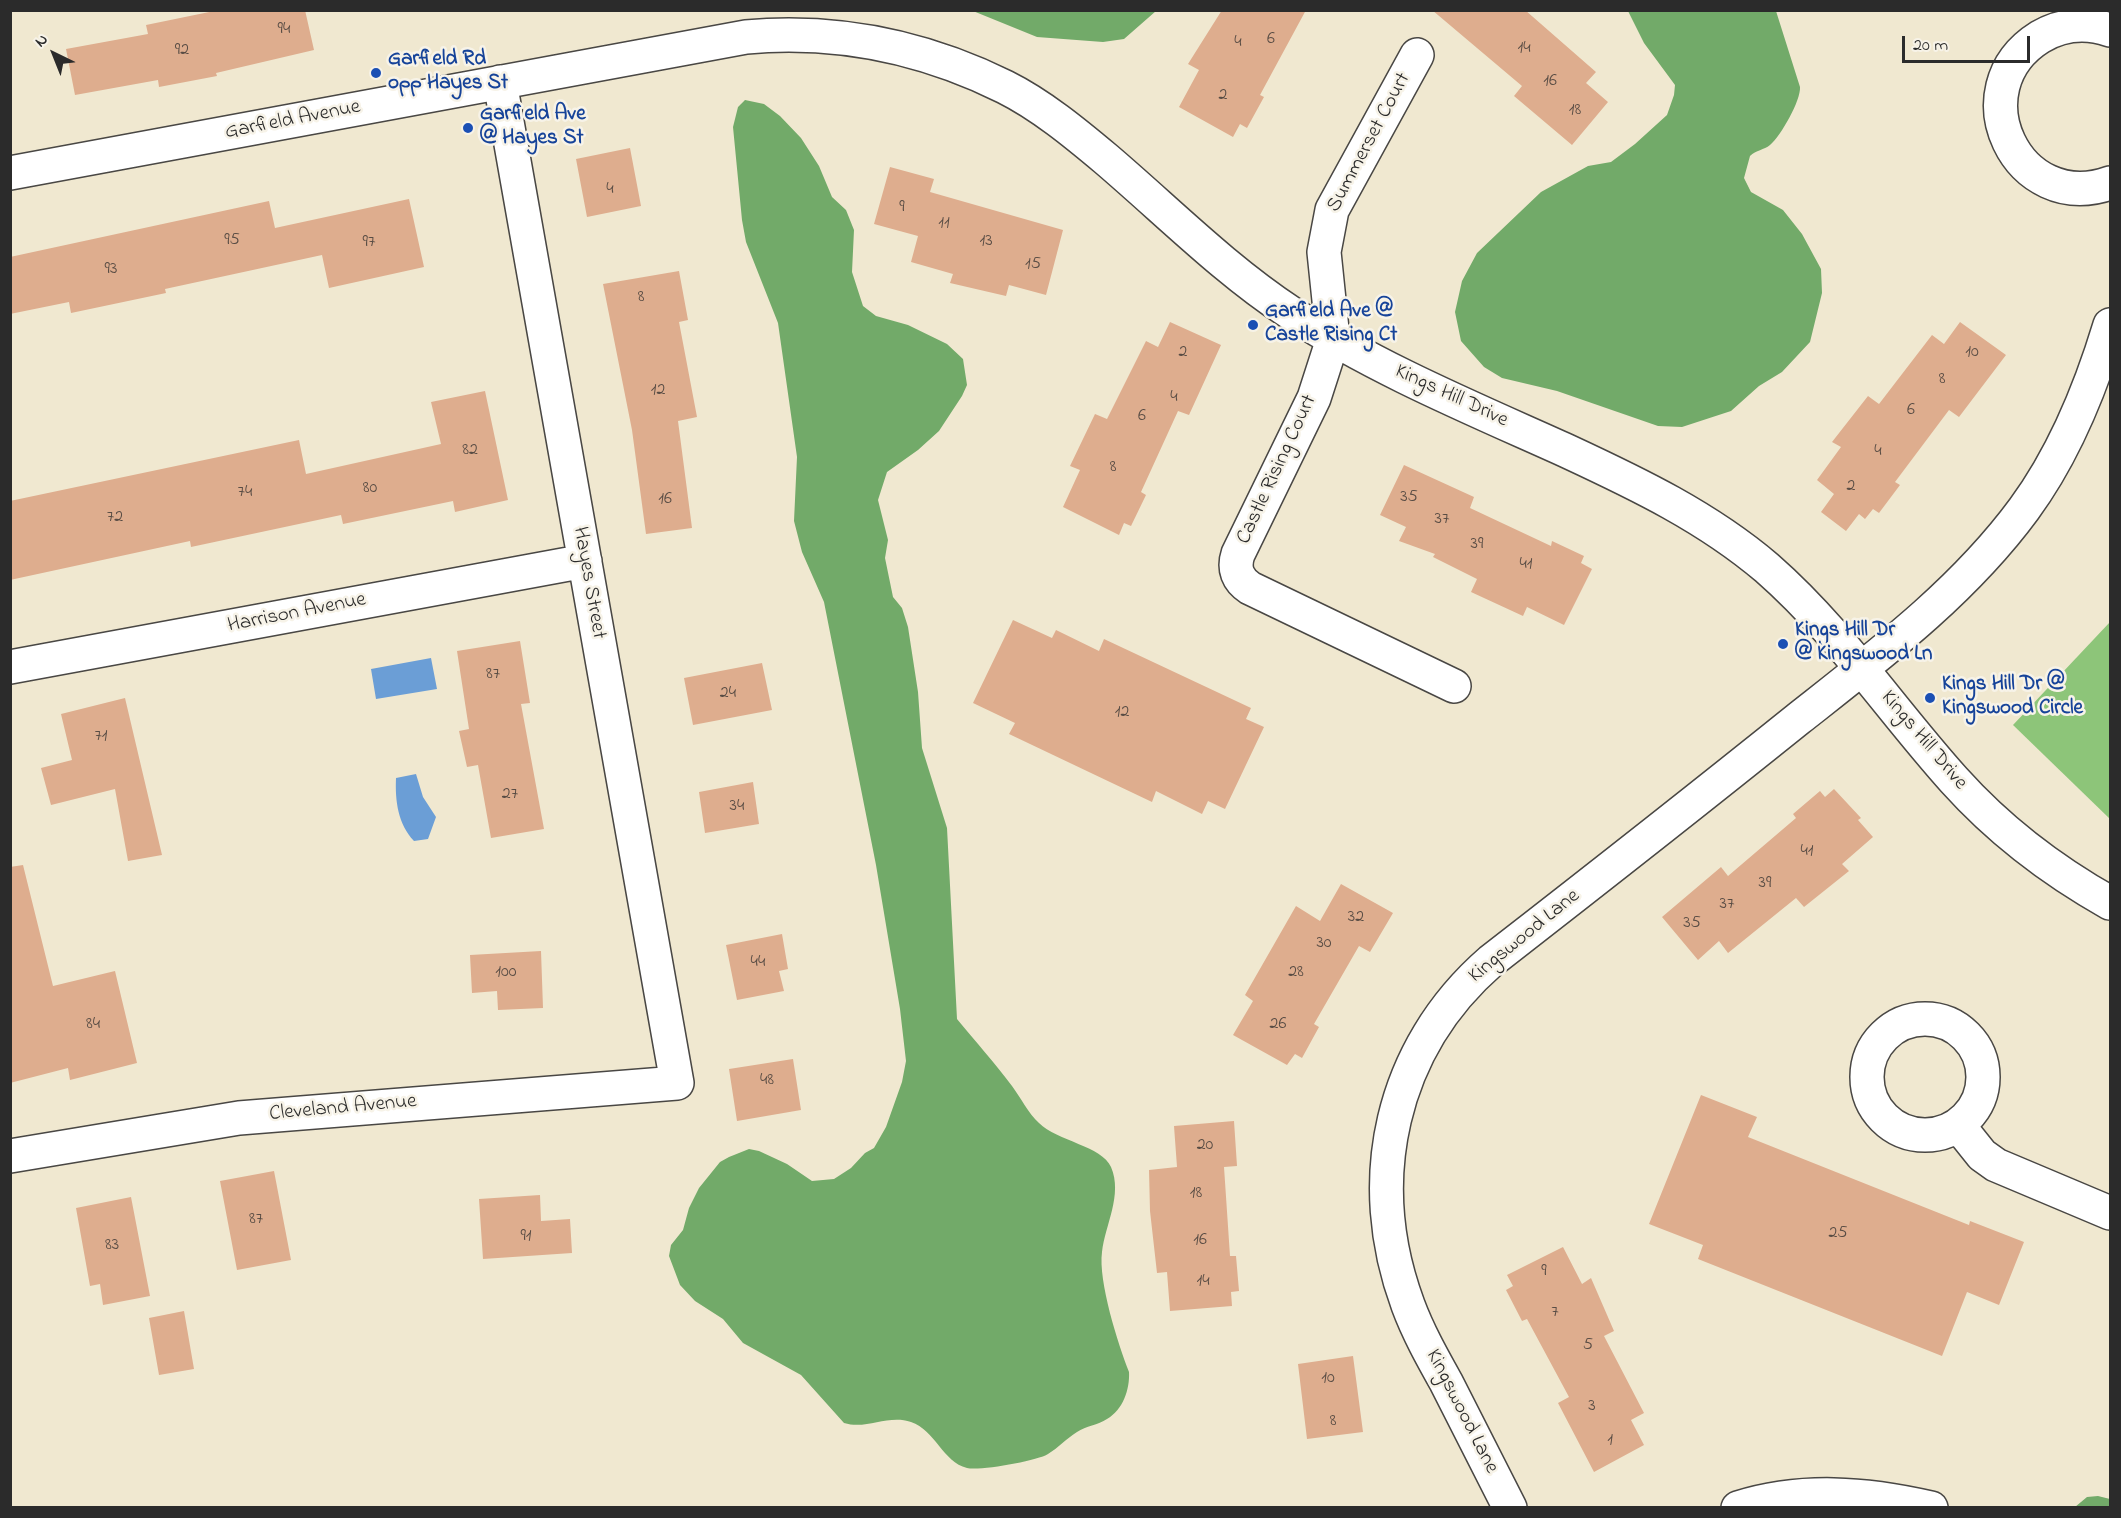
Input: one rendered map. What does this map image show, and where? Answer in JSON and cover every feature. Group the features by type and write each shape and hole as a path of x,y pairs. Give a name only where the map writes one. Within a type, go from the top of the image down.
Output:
{"street":[{"path":"2110,30 2074,25 2047,33 2015,60 2007,73 2000,101 2003,129 2008,142 2015,154 2036,175 2055,184 2076,189 2110,183"},
{"name":"Kings Hill Drive","path":"717,42 776,34 864,40 931,56 1005,87 1036,105 1094,149 1244,279 1333,339 1404,376 1624,477 1692,513 1740,547 1789,588 1862,668 1935,759 1985,811 2039,857 2110,903"},
{"name":"Garfield Avenue","path":"10,173 717,42"},
{"name":"Summerset Court","path":"1333,339 1324,252 1332,210 1417,55"},
{"name":"Hayes Street","path":"500,82 677,1083"},
{"name":"Kingswood Lane","path":"1510,1508 1414,1320 1393,1258 1386,1213 1386,1163 1397,1107 1407,1077 1438,1019 1475,975 1862,668 1967,576 2025,507 2061,446 2076,414 2110,325"},
{"name":"Castle Rising Court","path":"1333,339 1314,398 1238,554 1237,574 1250,588 1454,686"},
{"name":"Harrison Avenue","path":"10,667 585,561"},
{"name":"Cleveland Avenue","path":"10,1156 250,1117 677,1083"},
{"path":"1958,1125 1976,1149 1996,1165 2110,1213"},
{"path":"1738,1508 1770,1499 1818,1494 1903,1502 1931,1508"}],"green space":[{"path":"1156,10 1124,39 1103,42 1037,37 973,11"},
{"path":"1628,11 1776,11 1800,87 1794,109 1785,126 1770,145 1750,156 1744,178 1751,192 1783,210 1802,234 1821,269 1822,293 1810,342 1782,372 1759,386 1731,411 1682,427 1658,426 1557,391 1502,378 1484,367 1461,341 1455,312 1462,281 1477,253 1541,192 1588,166 1611,162 1667,115 1675,85 1644,43"},
{"path":"745,100 764,104 780,116 801,138 819,166 832,197 846,210 854,230 852,272 863,306 876,316 908,325 947,344 963,359 967,385 962,396 939,431 918,450 887,472 878,500 888,540 885,558 893,597 902,608 908,627 918,692 922,748 947,828 957,1019 1039,1123 1057,1135 1098,1154 1111,1167 1115,1188 1102,1252 1103,1279 1110,1312 1129,1372 1124,1398 1113,1415 1077,1432 1048,1454 1021,1462 995,1467 967,1468 959,1465 927,1432 911,1422 894,1420 861,1425 844,1423 801,1375 743,1343 723,1319 695,1301 680,1285 669,1256 671,1245 683,1230 689,1208 699,1188 720,1162 729,1157 749,1149 759,1151 787,1164 812,1181 834,1179 851,1168 865,1153 874,1148 886,1127 902,1082 906,1061 900,1009 876,865 824,602 802,552 794,521 797,457 778,323 746,242 742,220 733,127 738,107"},
{"path":"2110,622 2110,819 2013,725"},
{"path":"2098,1496 2110,1499 2110,1507 2075,1507 2087,1497"}],"water":[{"path":"431,658 437,689 376,699 371,669"},
{"path":"416,774 423,797 436,817 428,839 414,841 401,820 396,795 396,778"}],"building":[{"path":"219,10 305,10 314,50 216,73 217,76 159,87 158,80 75,95 66,49 148,34 146,25"},
{"path":"1222,10 1306,10 1260,95 1264,97 1247,128 1240,124 1233,137 1179,107 1199,70 1188,64"},
{"path":"1432,10 1525,10 1596,72 1586,83 1608,102 1572,145 1514,96 1522,86"},
{"path":"630,148 641,206 587,217 576,159"},
{"path":"890,167 934,179 930,192 1063,230 1046,295 1009,285 1006,296 950,283 953,274 911,262 918,236 874,224"},
{"path":"409,199 424,267 329,288 322,255 165,289 166,293 71,313 69,302 10,314 10,257 269,201 275,228"},
{"path":"679,271 688,320 679,322 697,417 678,421 692,528 646,534 632,430 603,284"},
{"path":"1170,322 1221,345 1189,415 1178,411 1141,492 1146,495 1131,526 1124,523 1119,535 1063,507 1080,470 1070,466 1095,414 1107,419 1146,341 1158,347"},
{"path":"1960,322 2006,355 1959,417 1949,410 1895,482 1900,485 1879,513 1873,509 1865,519 1859,514 1846,531 1821,512 1834,494 1817,480 1841,447 1832,442 1868,396 1879,404 1932,335 1944,344"},
{"path":"485,391 508,500 455,512 453,501 343,524 341,515 191,547 190,541 10,580 10,501 299,440 306,474 441,444 431,402"},
{"path":"1404,465 1474,497 1470,508 1551,546 1552,541 1584,556 1581,563 1592,569 1564,625 1527,607 1523,616 1471,592 1477,579 1433,557 1435,554 1399,541 1406,527 1380,515"},
{"path":"1013,620 1052,638 1056,630 1099,651 1104,639 1251,708 1246,719 1264,727 1225,809 1208,801 1202,814 1156,791 1152,802 1009,734 1015,723 973,703"},
{"path":"520,641 530,703 521,704 544,829 491,838 478,765 467,767 459,731 469,729 457,651"},
{"path":"762,663 772,710 693,725 684,678"},
{"path":"125,698 162,855 128,861 115,789 51,805 41,768 72,760 61,714"},
{"path":"753,782 759,824 705,833 699,792"},
{"path":"1834,789 1861,818 1858,820 1873,837 1842,864 1849,871 1804,907 1796,898 1728,953 1719,941 1698,960 1662,917 1721,867 1728,876 1796,818 1793,814 1820,791 1825,797"},
{"path":"23,865 53,986 115,971 137,1063 70,1080 68,1068 10,1083 10,867"},
{"path":"1341,884 1393,913 1370,952 1359,946 1314,1024 1319,1027 1302,1058 1295,1054 1287,1065 1233,1035 1253,1001 1245,995 1296,906 1320,921"},
{"path":"782,934 788,969 779,971 784,991 737,1000 726,945"},
{"path":"541,951 543,1008 498,1010 497,991 472,993 470,955"},
{"path":"793,1059 801,1110 737,1121 729,1069"},
{"path":"1701,1095 1757,1117 1748,1137 1969,1225 1970,1221 2024,1242 1999,1305 1967,1292 1942,1356 1698,1259 1703,1245 1649,1224"},
{"path":"1234,1121 1237,1166 1224,1167 1230,1256 1236,1256 1239,1291 1231,1292 1232,1306 1170,1311 1167,1272 1157,1273 1150,1211 1149,1170 1177,1167 1174,1126"},
{"path":"274,1171 291,1260 237,1270 220,1181"},
{"path":"540,1195 541,1221 570,1219 572,1253 483,1259 479,1199"},
{"path":"131,1197 150,1296 103,1305 100,1284 90,1286 76,1208"},
{"path":"1563,1247 1582,1284 1591,1278 1614,1331 1604,1336 1644,1413 1631,1420 1644,1445 1594,1472 1558,1403 1569,1397 1527,1319 1522,1321 1506,1290 1513,1286 1507,1275"},
{"path":"184,1311 194,1369 159,1375 149,1318"},
{"path":"1353,1356 1363,1432 1307,1439 1298,1364"}],"place":[{"name":"Garfield Rd opp Hayes St","path":"376,73"},
{"name":"Garfield Ave @ Hayes St","path":"468,128"},
{"name":"Garfield Ave @ Castle Rising Ct","path":"1253,325"},
{"name":"Kings Hill Dr @ Kingswood Ln","path":"1783,644"},
{"name":"Kings Hill Dr @ Kingswood Circle","path":"1930,698"}]}
